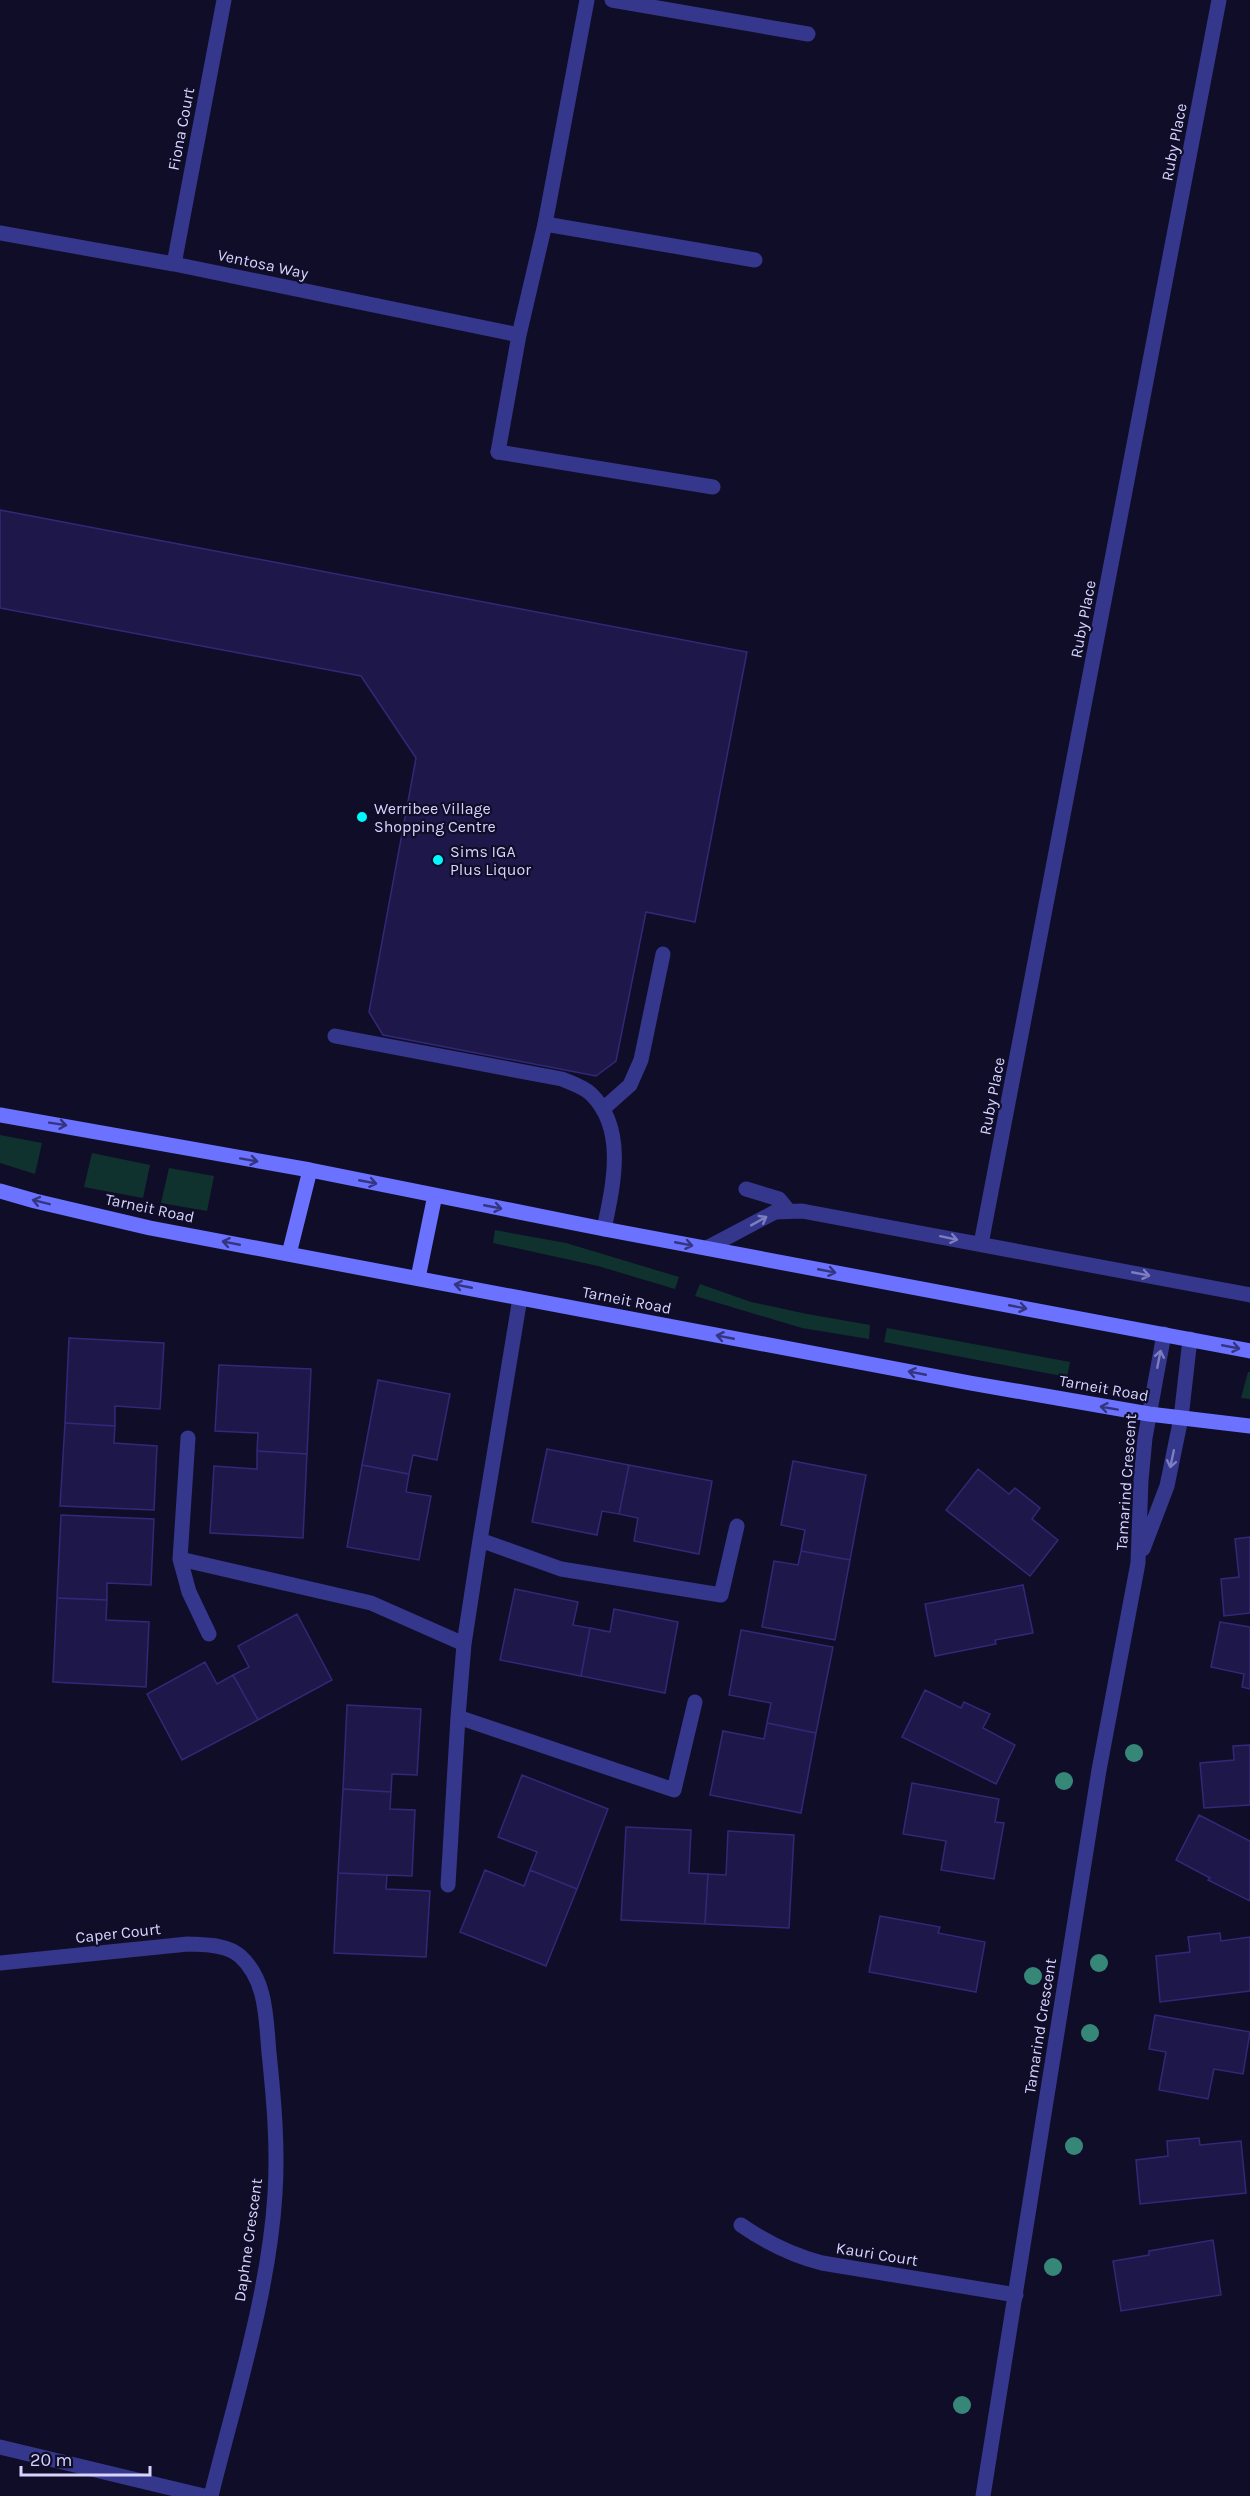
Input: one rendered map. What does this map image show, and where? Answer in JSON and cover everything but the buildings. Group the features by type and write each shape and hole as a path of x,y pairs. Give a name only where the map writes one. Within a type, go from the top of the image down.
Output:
{"main road":[{"path":"0,1115 310,1170 604,1229 1250,1351"},
{"path":"289,1254 310,1170"},
{"name":"Tarneit Road","path":"0,1191 150,1228 970,1383 1149,1414 1250,1426"},
{"path":"418,1278 435,1195"}],"street":[{"name":"Fiona Court","path":"174,264 224,0"},
{"path":"587,0 545,224 519,335 498,452 713,487"},
{"path":"612,0 808,34"},
{"name":"Ruby Place","path":"981,1244 1219,0"},
{"path":"545,224 755,260"},
{"name":"Ventosa Way","path":"0,233 174,264 519,335"},
{"path":"603,1109 630,1085 641,1060 663,954"},
{"path":"335,1036 562,1079 590,1093 603,1109 612,1133 613,1184 604,1229"},
{"path":"746,1189 779,1198 788,1210"},
{"path":"707,1248 775,1212 788,1210 827,1214 1250,1295"},
{"path":"448,1885 464,1644 520,1298"},
{"name":"Tamarind Crescent","path":"983,2496 1099,1770 1138,1563 1141,1480 1149,1414 1164,1334"},
{"name":"Tamarind Crescent","path":"1138,1563 1167,1486 1181,1418 1190,1339"},
{"path":"188,1438 180,1558 189,1592 209,1634"},
{"path":"480,1540 561,1569 721,1595 737,1526"},
{"path":"180,1558 371,1603 464,1644"},
{"path":"458,1717 674,1790 695,1702"},
{"name":"Caper Court","path":"0,1963 188,1944 212,1945 238,1955"},
{"name":"Daphne Crescent","path":"211,2496 260,2299 275,2195 276,2148 265,2005 257,1979 250,1967 238,1955"},
{"name":"Kauri Court","path":"741,2225 776,2248 793,2256 822,2264 1016,2295"},
{"path":"0,2447 204,2496"}],"green space":[{"path":"0,1135 42,1143 35,1174 0,1163"},
{"path":"92,1153 150,1165 143,1198 84,1187"},
{"path":"169,1168 214,1176 207,1211 161,1203"},
{"path":"495,1230 566,1243 679,1277 675,1289 598,1266 493,1243"},
{"path":"700,1284 751,1302 870,1325 869,1339 802,1328 695,1296"},
{"path":"887,1328 1070,1362 1067,1377 884,1342"},
{"path":"1248,1372 1250,1372 1250,1399 1241,1398"}],"place":[{"name":"Werribee Village Shopping Centre","path":"362,817"},
{"name":"Sims IGA Plus Liquor","path":"438,860"}]}
